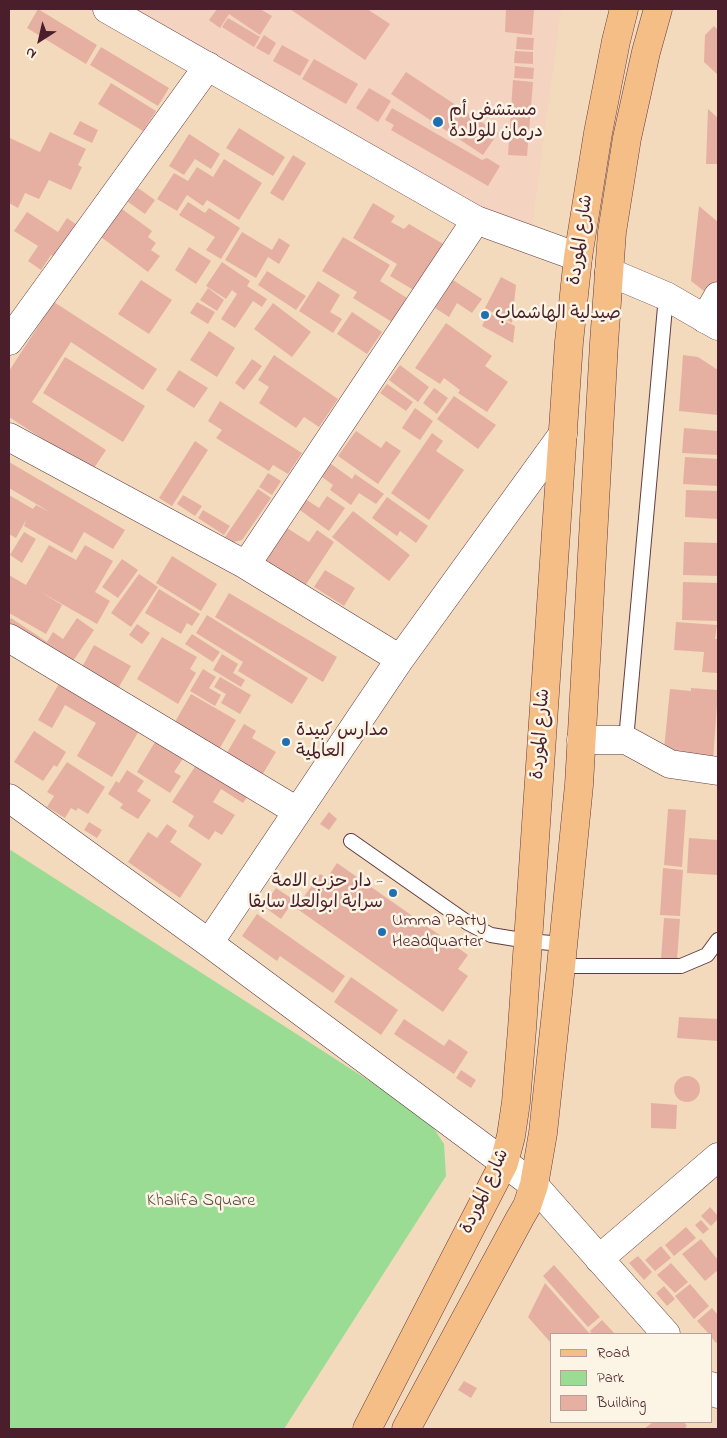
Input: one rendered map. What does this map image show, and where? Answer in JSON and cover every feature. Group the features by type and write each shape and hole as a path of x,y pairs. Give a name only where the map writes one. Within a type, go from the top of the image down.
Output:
{"main road":[{"name":"شارع الموردة","path":"367,1429 504,1163 511,1136 522,1029 569,342 578,257 598,133 624,9"},
{"name":"شارع الموردة","path":"406,1429 527,1206 534,1185 542,1134 579,785 612,232 627,138 646,52 658,9"},
{"path":"538,788 579,785"}],"street":[{"path":"107,9 476,220 578,257"},
{"path":"9,341 208,66"},
{"path":"246,565 476,220"},
{"path":"609,272 714,314"},
{"path":"209,943 400,659 563,434"},
{"path":"9,437 246,565 400,659"},
{"path":"9,638 297,811"},
{"path":"581,740 626,740 670,764 718,771"},
{"path":"9,798 209,943 534,1185 665,1333"},
{"path":"599,1259 718,1157"}],"lane":[{"path":"626,740 666,296"},
{"path":"351,841 468,923 491,934 528,941 562,955 681,966 707,955 718,940"}],"shaded area":[{"name":"مستشفى أم درمان للولادة","path":"128,9 561,9 531,235"}],"green space":[{"name":"Khalifa Square","path":"9,849 427,1118 444,1144 446,1176 284,1429 9,1429"}],"building":[{"path":"38,9 97,45 86,64 27,28"},
{"path":"217,9 260,9 272,16 260,35 229,14 220,28 209,20"},
{"path":"290,9 367,9 390,24 365,60"},
{"path":"506,9 534,9 532,35 505,32"},
{"path":"228,18 260,37 254,47 222,27"},
{"path":"714,26 718,30 718,75 704,62 705,35"},
{"path":"264,35 276,43 269,55 256,48"},
{"path":"517,37 534,38 533,50 516,49"},
{"path":"282,45 309,60 300,76 273,61"},
{"path":"101,47 169,88 158,106 90,65"},
{"path":"515,51 533,52 533,64 514,63"},
{"path":"314,59 358,84 346,104 302,79"},
{"path":"515,66 534,68 533,79 514,78"},
{"path":"406,72 498,133 483,155 391,94"},
{"path":"513,80 533,82 527,156 508,155"},
{"path":"111,83 156,111 143,131 98,104"},
{"path":"369,88 391,101 378,122 356,108"},
{"path":"392,108 482,160 487,158 500,166 488,186 391,130 394,125 385,120"},
{"path":"708,109 718,118 718,164 706,164"},
{"path":"80,121 98,130 92,143 73,134"},
{"path":"239,128 285,157 273,176 226,148"},
{"path":"50,132 86,149 78,165 82,167 71,190 49,180 39,199 25,193 18,208 9,203 10,138 40,152"},
{"path":"189,134 220,154 211,169 195,159 184,175 169,166"},
{"path":"293,155 306,163 283,201 270,193"},
{"path":"224,159 262,183 239,220 207,200 203,206 187,195 177,211 157,199 174,173 188,181 197,167 213,177"},
{"path":"138,188 155,200 145,214 128,202"},
{"path":"188,202 205,213 209,208 240,228 221,259 206,250 215,237 179,215"},
{"path":"373,203 395,216 391,222 404,229 409,224 445,245 417,292 390,276 397,264 353,238"},
{"path":"699,206 718,222 718,283 709,295 691,281"},
{"path":"122,209 152,231 148,237 156,243 151,250 160,256 148,272 101,237"},
{"path":"27,212 58,232 67,218 77,225 56,258 51,255 41,270 28,261 38,246 14,231"},
{"path":"242,232 272,250 279,238 290,245 279,264 268,257 256,278 225,260"},
{"path":"343,237 390,265 380,281 407,298 392,322 353,298 357,292 322,271"},
{"path":"189,247 211,261 196,284 175,270"},
{"path":"222,262 250,281 247,286 267,299 262,307 253,301 235,328 221,319 237,294 232,290 226,299 206,286"},
{"path":"267,271 306,296 296,310 258,285"},
{"path":"501,277 516,285 512,323 485,308"},
{"path":"141,280 172,300 149,334 118,314"},
{"path":"453,280 482,299 472,313 457,303 449,317 435,308"},
{"path":"318,281 340,295 330,312 342,319 333,333 299,311"},
{"path":"208,288 224,300 217,311 200,300"},
{"path":"54,302 157,369 143,390 71,342 32,402 106,450 92,471 9,417 9,371"},
{"path":"197,302 215,312 208,324 190,313"},
{"path":"273,303 311,332 292,357 254,329"},
{"path":"352,312 382,332 367,354 337,334"},
{"path":"488,313 515,326 513,343 482,326"},
{"path":"446,323 492,356 485,366 508,382 487,412 458,393 460,390 444,378 440,384 415,368"},
{"path":"209,331 235,348 217,377 190,360"},
{"path":"274,355 338,399 319,427 304,417 296,428 259,403 269,387 258,380"},
{"path":"683,355 698,357 718,370 718,415 679,411"},
{"path":"65,357 145,406 123,442 43,393"},
{"path":"252,359 262,366 244,390 235,383"},
{"path":"400,365 429,387 418,402 389,380"},
{"path":"179,370 208,388 194,408 166,390"},
{"path":"387,384 413,402 406,411 380,393"},
{"path":"434,388 448,398 437,414 423,403"},
{"path":"454,396 496,425 478,449 437,419"},
{"path":"220,401 302,453 288,474 273,465 269,471 216,438 222,430 208,421"},
{"path":"415,408 433,421 420,440 402,428"},
{"path":"684,428 718,431 718,455 682,453"},
{"path":"356,431 381,448 386,441 401,451 378,484 338,456"},
{"path":"432,433 443,441 436,451 464,470 429,520 391,493"},
{"path":"195,441 208,450 172,506 159,498"},
{"path":"685,457 718,459 718,486 683,484"},
{"path":"327,461 352,479 355,474 384,494 376,504 359,493 351,505 330,490 333,485 318,474"},
{"path":"9,462 125,530 113,549 84,532 72,553 24,526 26,520 16,538 9,534 9,495 33,509 36,505 50,512 9,488"},
{"path":"268,473 281,481 272,495 259,487"},
{"path":"258,489 271,498 242,540 234,542 225,537"},
{"path":"686,490 718,491 718,519 685,517"},
{"path":"183,495 202,506 195,516 177,504"},
{"path":"327,496 345,508 329,531 297,508 304,498 319,508"},
{"path":"387,497 428,526 416,543 400,531 397,536 372,518"},
{"path":"203,510 230,526 224,535 198,518"},
{"path":"353,511 410,555 389,581 332,537"},
{"path":"287,528 309,542 317,530 334,542 305,586 266,560"},
{"path":"24,532 36,539 22,563 10,555"},
{"path":"684,542 718,543 718,576 683,575"},
{"path":"49,545 76,560 85,545 113,561 95,592 110,601 97,624 39,591 62,605 46,634 9,613 9,575 26,585"},
{"path":"172,556 217,584 201,611 156,583"},
{"path":"122,559 138,570 118,598 102,587"},
{"path":"325,570 355,588 344,606 314,587"},
{"path":"139,574 158,587 131,627 111,613"},
{"path":"683,582 718,583 718,621 682,620"},
{"path":"159,589 200,614 192,626 187,623 181,634 145,613"},
{"path":"229,593 337,657 323,682 215,617"},
{"path":"207,615 308,678 292,704 238,671 243,662 196,633"},
{"path":"11,618 47,642 53,632 63,639 77,618 94,630 67,670 9,631 9,621"},
{"path":"676,622 717,625 715,639 718,639 718,673 702,672 704,652 674,650"},
{"path":"137,624 150,633 142,644 129,635"},
{"path":"192,634 220,652 213,662 185,644"},
{"path":"162,637 197,657 190,669 196,673 178,704 137,679"},
{"path":"94,645 131,666 116,692 80,671"},
{"path":"222,654 238,664 233,673 245,680 241,687 213,670"},
{"path":"203,669 216,677 209,688 221,695 215,706 190,691"},
{"path":"220,677 251,695 240,714 221,703 226,694 214,687"},
{"path":"60,682 140,729 112,777 77,756 96,723 65,705 52,728 38,720"},
{"path":"691,688 718,690 713,760 686,758 687,752 664,749 670,689 691,691"},
{"path":"191,694 236,720 217,753 172,727"},
{"path":"244,724 256,731 252,738 276,752 261,777 225,756"},
{"path":"34,731 66,752 57,767 54,765 43,781 14,762"},
{"path":"158,737 186,754 174,772 181,776 170,793 137,772"},
{"path":"200,759 251,791 243,803 221,789 213,802 235,815 222,835 215,831 209,840 188,826 194,816 172,802"},
{"path":"67,762 105,787 88,814 78,808 76,811 71,808 65,818 47,807 54,796 47,792"},
{"path":"127,770 144,781 137,791 151,800 138,819 120,808 123,804 108,794 116,781 119,783"},
{"path":"668,809 686,810 682,867 664,865"},
{"path":"329,812 337,819 329,830 320,824"},
{"path":"89,822 102,830 97,838 84,830"},
{"path":"167,824 177,831 170,842 202,864 180,898 128,862 148,832 157,838"},
{"path":"689,838 718,840 718,875 687,873"},
{"name":"Umma Party Headquarter","path":"337,863 468,955 458,969 468,976 443,1012 296,908 320,874 327,878"},
{"path":"663,868 683,870 680,916 660,915"},
{"path":"276,888 294,900 281,919 263,906"},
{"path":"257,914 345,976 333,993 280,956 277,961 242,936"},
{"path":"664,918 680,919 677,960 661,959"},
{"path":"351,977 398,1010 381,1035 334,1002"},
{"path":"679,1017 718,1019 718,1041 677,1038"},
{"path":"404,1019 444,1046 449,1039 468,1052 454,1074 394,1034"},
{"path":"461,1070 476,1080 471,1088 456,1078"},
{"path":"687,1076 697,1079 700,1089 697,1099 687,1102 677,1099 674,1089 677,1079"},
{"path":"651,1103 677,1105 676,1129 651,1128"},
{"path":"710,1207 718,1216 718,1219 711,1226 701,1216"},
{"path":"701,1220 709,1229 703,1234 695,1225"},
{"path":"686,1227 696,1238 674,1256 665,1245"},
{"path":"701,1239 718,1260 718,1270 705,1281 682,1254"},
{"path":"661,1246 671,1258 655,1271 645,1260"},
{"path":"638,1256 652,1272 644,1280 629,1263"},
{"path":"671,1263 688,1282 675,1293 657,1275"},
{"path":"554,1265 600,1317 588,1327 543,1276"},
{"path":"545,1283 589,1333 550,1333 550,1342 528,1317"},
{"path":"690,1284 709,1306 694,1319 675,1296"},
{"path":"664,1286 675,1299 667,1306 656,1293"},
{"path":"712,1308 718,1315 718,1341 716,1343 712,1338 712,1333 708,1333 697,1321"},
{"path":"602,1320 614,1333 591,1333 590,1331"},
{"path":"464,1381 477,1388 471,1398 458,1390"},
{"path":"652,1423 685,1423 687,1426 684,1429 644,1429"}],"place":[{"name":"مستشفى أم درمان للولادة","path":"438,122"},
{"name":"صيدلية الهاشماب","path":"485,315"},
{"name":"مدارس كبيدة العالمية","path":"286,742"},
{"name":"دار حزب الامة - سراية ابوالعلا سابقا","path":"393,893"},
{"name":"Umma Party Headquarter","path":"382,932"}]}
